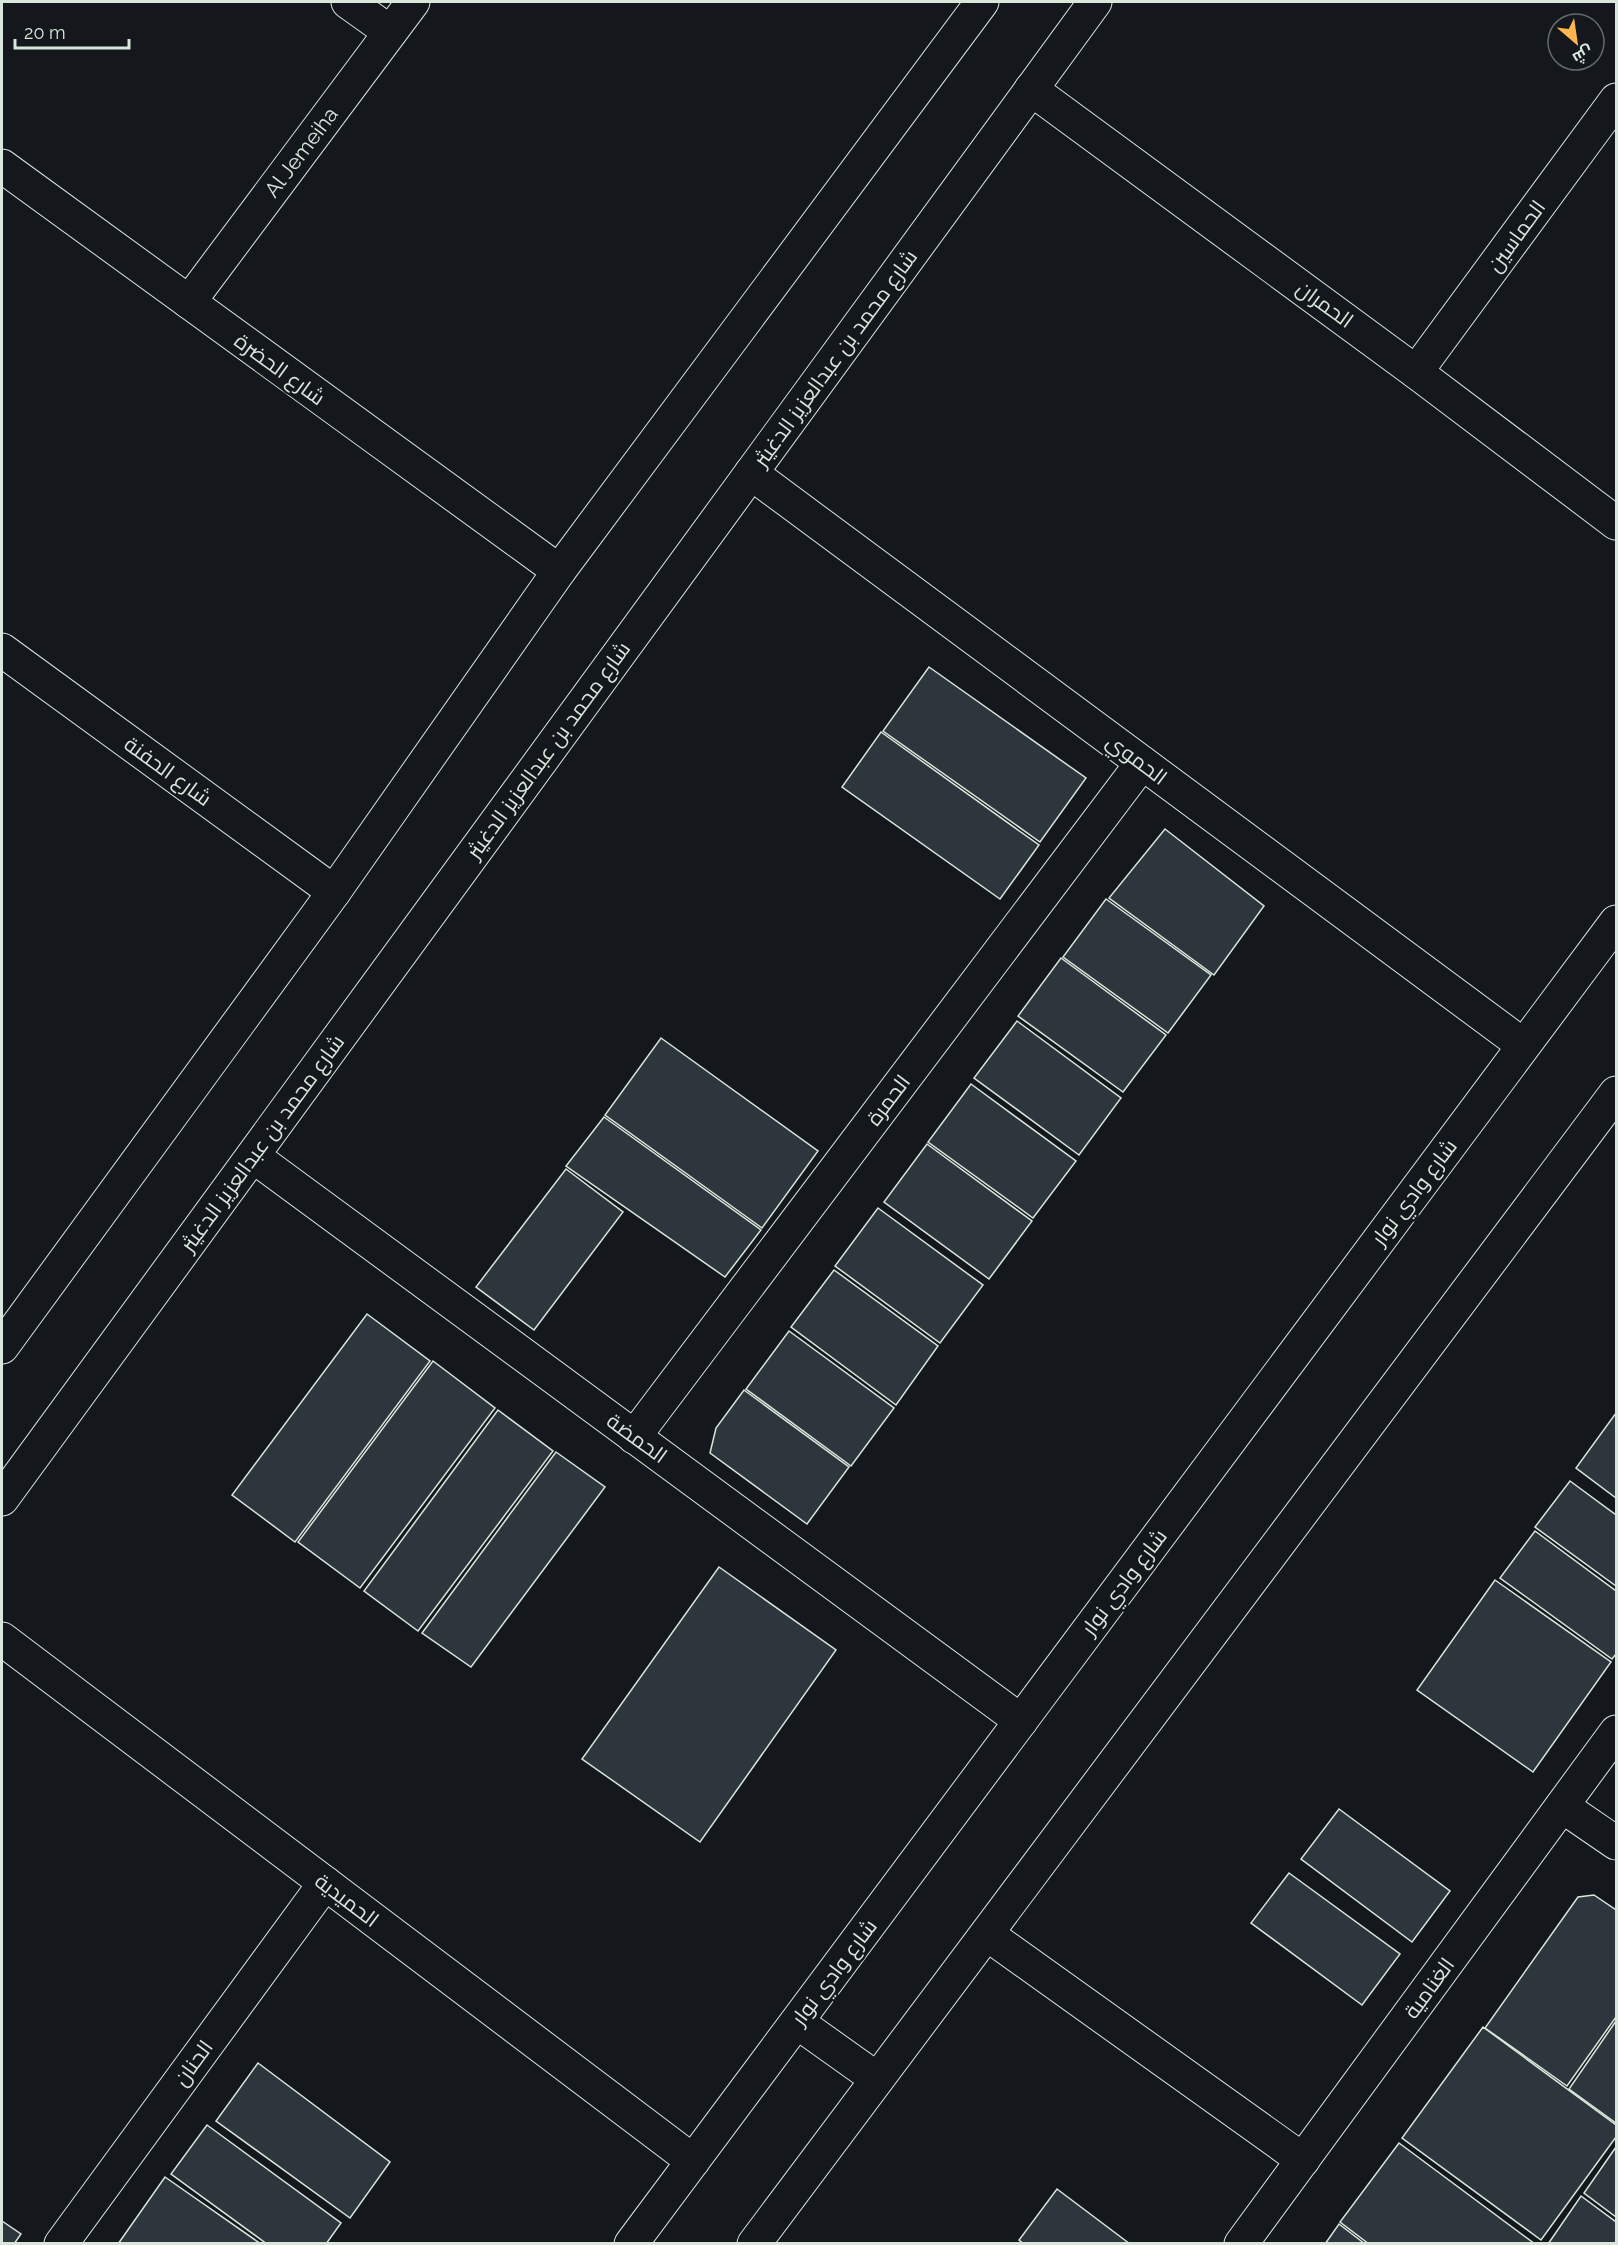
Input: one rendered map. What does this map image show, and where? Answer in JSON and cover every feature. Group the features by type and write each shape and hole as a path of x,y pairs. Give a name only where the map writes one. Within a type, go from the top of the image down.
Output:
{"street":[{"path":"348,2 390,32"},
{"name":"Al Jemeiha","path":"189,302 413,2"},
{"path":"2,1347 334,892 559,572 982,2"},
{"name":"شارع محمد بن عبدالعزيز الدغيثر","path":"2,1499 1095,2"},
{"name":"الحمران","path":"1031,89 1617,523"},
{"name":"الحماسين","path":"1416,372 1617,100"},
{"name":"شارع الحضرة","path":"2,166 559,572"},
{"name":"الحموي","path":"751,473 1523,1045"},
{"name":"شارع الحفنة","path":"2,650 334,892"},
{"name":"الحمرة","path":"634,1437 1142,763"},
{"name":"شارع وادي نوار","path":"631,2244 1523,1045 1617,922"},
{"path":"754,2244 1611,1111"},
{"name":"الحمضة","path":"253,1156 1021,1721"},
{"name":"الحميدية","path":"2,1639 693,2161"},
{"name":"الغنامية","path":"1241,2244 1617,1732"},
{"path":"1562,1806 1617,1843"},
{"name":"الحنان","path":"61,2244 325,1883"},
{"path":"987,1934 1303,2160"},
{"path":"797,2022 877,2079"}],"building":[{"path":"929,667 1086,778 1040,842 883,731"},
{"path":"881,732 1039,845 1000,899 842,787"},
{"path":"1165,829 1264,906 1214,975 1109,898"},
{"path":"1106,899 1211,975 1168,1033 1063,957"},
{"path":"1061,958 1166,1035 1123,1092 1018,1016"},
{"path":"1017,1021 1121,1098 1079,1155 974,1078"},
{"path":"661,1038 818,1151 762,1228 605,1115"},
{"path":"971,1084 1076,1161 1033,1218 928,1142"},
{"path":"604,1117 761,1230 725,1277 566,1166"},
{"path":"927,1144 1032,1221 989,1279 884,1202"},
{"path":"566,1169 623,1212 534,1330 476,1287"},
{"path":"878,1208 983,1285 940,1343 835,1266"},
{"path":"834,1270 938,1346 896,1405 791,1327"},
{"path":"367,1314 430,1361 295,1542 232,1495"},
{"path":"789,1331 894,1408 851,1466 746,1389"},
{"path":"433,1361 495,1408 360,1588 298,1542"},
{"path":"744,1390 849,1467 807,1524 710,1453 716,1428"},
{"path":"498,1410 553,1451 418,1631 364,1591"},
{"path":"1616,1413 1616,1498 1576,1468"},
{"path":"556,1452 605,1487 471,1667 422,1633"},
{"path":"1570,1481 1616,1515 1616,1586 1535,1527"},
{"path":"1535,1531 1616,1591 1616,1654 1612,1659 1500,1578"},
{"path":"719,1567 836,1650 700,1842 582,1759"},
{"path":"1495,1580 1611,1662 1533,1772 1417,1690"},
{"path":"1339,1809 1450,1891 1412,1942 1301,1859"},
{"path":"1289,1873 1400,1954 1362,2005 1251,1923"},
{"path":"1594,1895 1616,1910 1616,2017 1567,2086 1485,2028 1578,1897"},
{"path":"1616,2021 1616,2123 1569,2089"},
{"path":"1483,2027 1616,2125 1616,2137 1541,2240 1402,2138"},
{"path":"258,2063 390,2162 350,2218 216,2121"},
{"path":"207,2125 341,2223 326,2244 267,2244 171,2174"},
{"path":"1399,2143 1535,2244 1369,2244 1340,2222"},
{"path":"1616,2147 1616,2217 1584,2193"},
{"path":"165,2177 261,2244 118,2244"},
{"path":"1057,2189 1130,2244 1024,2244 1019,2240"},
{"path":"1581,2196 1616,2222 1616,2244 1548,2244"},
{"path":"2,2221 21,2234 14,2244 2,2244"},
{"path":"1339,2224 1365,2244 1325,2244"}]}
